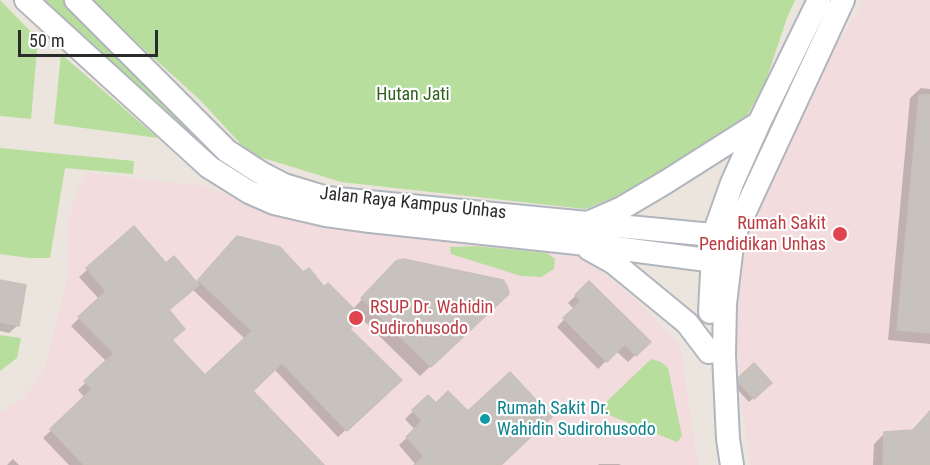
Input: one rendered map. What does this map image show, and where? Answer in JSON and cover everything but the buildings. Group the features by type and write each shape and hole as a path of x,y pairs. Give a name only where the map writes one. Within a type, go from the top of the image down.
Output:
{"street":[{"name":"Jalan Raya Kampus Unhas","path":"26,0 209,166 234,183 274,203 359,220 577,243 721,262"},
{"name":"Jalan Raya Kampus Unhas","path":"76,0 227,151 284,185 327,198 724,236"},
{"path":"718,465 709,352 732,183 819,0"},
{"path":"724,236 843,0"},
{"path":"589,223 622,208 759,123"},
{"path":"577,243 614,264 670,308 687,323 709,352"},
{"path":"721,262 725,304 724,355 728,439 732,465"}],"shaded area":[{"name":"Rumah Sakit Pendidikan Unhas","path":"865,0 930,0 930,465 751,465 741,400 736,323 739,267 762,200 818,73"},
{"name":"RSUP Dr. Wahidin Sudirohusodo","path":"86,173 200,185 279,213 422,238 521,241 578,253 637,300 680,345 698,465 0,465 0,413 24,398 45,368 68,274 68,224 75,196"}],"green space":[{"path":"0,0 38,39 31,119 0,116"},
{"path":"35,0 69,0 260,186 234,176"},
{"name":"Hutan Jati","path":"90,0 795,0 765,83 743,123 681,159 646,185 585,209 341,182 250,154 200,100"},
{"path":"61,54 158,138 54,124"},
{"path":"0,148 134,161 133,174 65,168 50,258 0,254"},
{"path":"476,246 547,253 555,259 554,269 541,277 521,276 451,254 450,247"},
{"path":"0,335 21,338 17,358 0,371"},
{"path":"651,359 661,362 668,368 682,436 677,442 601,412 600,408"}],"place":[{"name":"Rumah Sakit Pendidikan Unhas","path":"840,234"},
{"name":"RSUP Dr. Wahidin Sudirohusodo","path":"356,318"},
{"name":"Rumah Sakit Dr. Wahidin Sudirohusodo","path":"485,419"}]}
